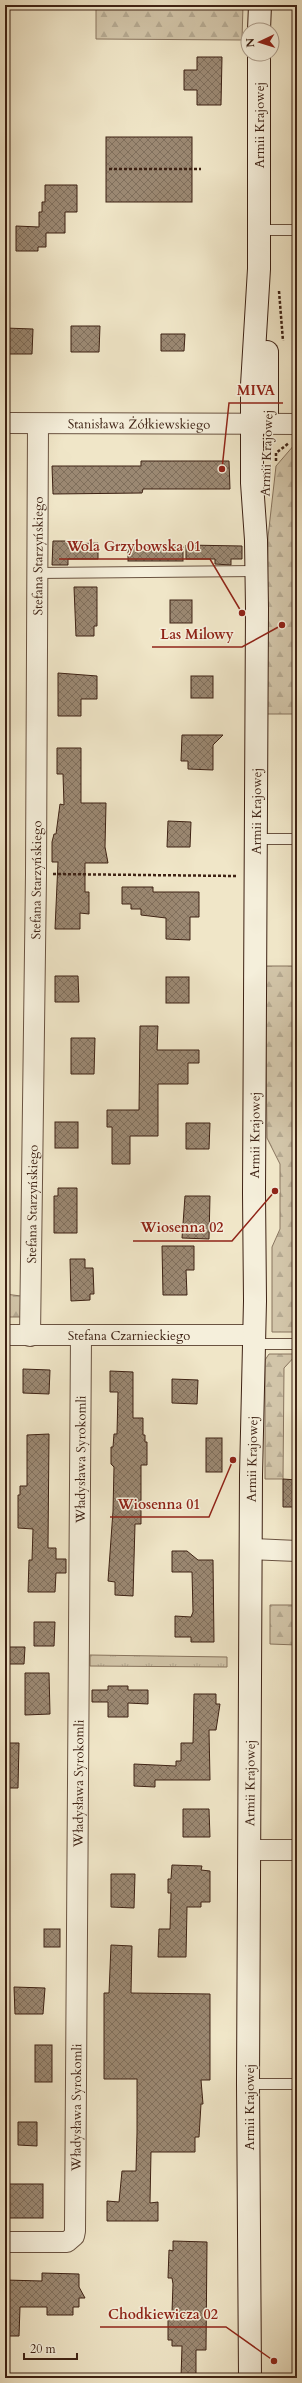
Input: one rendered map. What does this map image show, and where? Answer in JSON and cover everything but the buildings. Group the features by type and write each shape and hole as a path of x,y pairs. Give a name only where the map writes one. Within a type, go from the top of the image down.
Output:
{"street":[{"path":"259,22 260,5"},
{"name":"Armii Krajowej","path":"250,2378 248,2084 251,1549 254,1339 256,540 266,491 260,425 252,364 259,269 259,62"},
{"name":"Stanisława Żółkiewskiego","path":"5,423 260,425 294,432"},
{"name":"Stefana Starzyńskiego","path":"30,1336 36,874 38,424"},
{"name":"Stefana Czarnieckiego","path":"5,1335 254,1339"},
{"name":"Władysława Syrokomli","path":"5,2242 67,2242 74,2236 75,2231 82,1336"},
{"path":"251,1549 297,1551"},
{"path":"250,1850 297,1850"}],"lane":[{"path":"259,230 297,230"},
{"path":"38,573 256,571"},
{"path":"255,839 297,839"},
{"path":"254,1339 297,1344"},
{"path":"248,2084 297,2084"}],"path":[{"path":"109,169 201,169"},
{"path":"278,285 284,339 282,346"},
{"path":"276,461 276,453 294,432"},
{"path":"36,874 255,876"}],"green space":[{"path":"96,5 243,5 243,22 240,22 240,40 96,39"},
{"path":"295,444 297,444 297,714 266,714 268,537 276,466"},
{"path":"265,966 297,966 297,1332 272,1332 272,1247 280,1229 280,1164 267,1138"},
{"path":"5,1294 21,1296 24,1317 5,1317"},
{"path":"269,1354 297,1354 284,1368 283,1479 265,1479 265,1360"},
{"path":"270,1605 297,1605 297,1645 270,1644"},
{"path":"90,1655 227,1657 227,1667 90,1666"}],"place":[{"name":"MIVA","path":"222,469"},
{"name":"Wola Grzybowska 01","path":"242,613"},
{"name":"Las Milowy","path":"282,625"},
{"name":"Wiosenna 02","path":"275,1191"},
{"name":"Wiosenna 01","path":"233,1460"},
{"name":"Chodkiewicza 02","path":"274,2361"}]}
